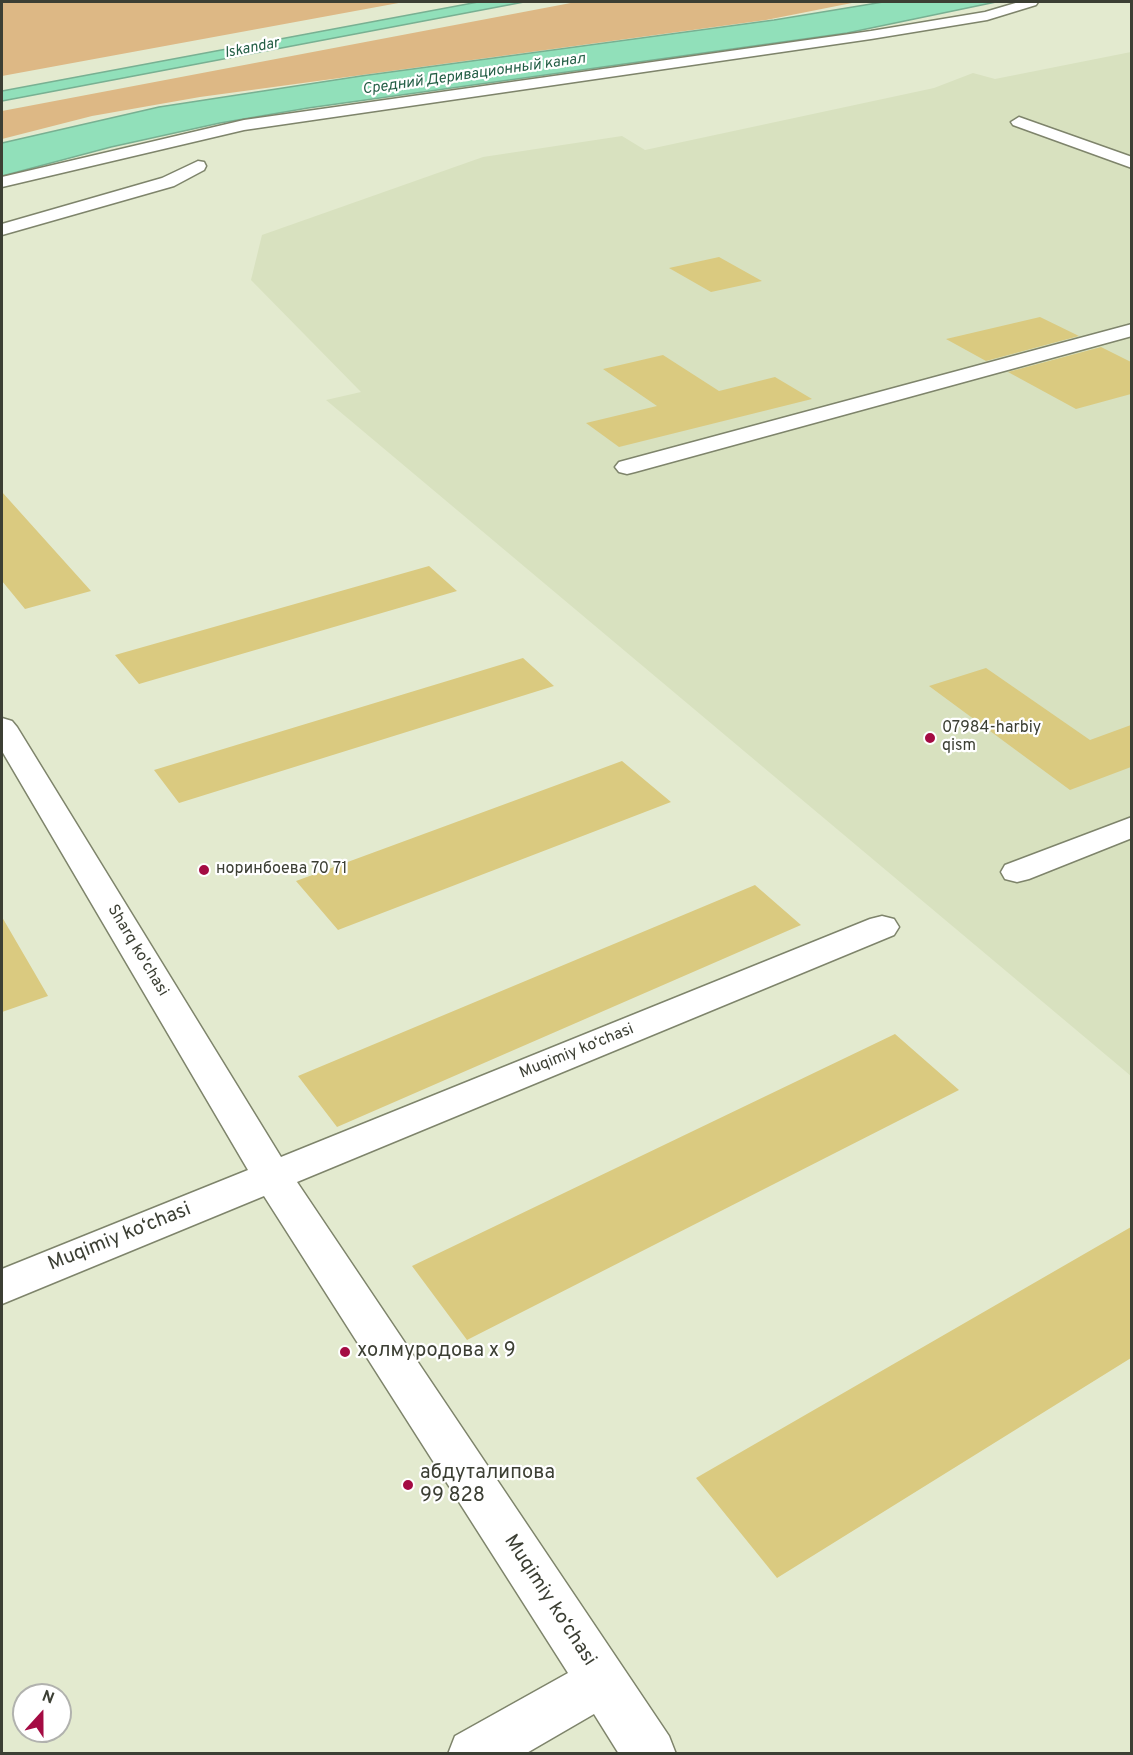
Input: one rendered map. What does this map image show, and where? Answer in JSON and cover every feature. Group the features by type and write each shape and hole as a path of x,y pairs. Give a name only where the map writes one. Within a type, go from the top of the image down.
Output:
{"street":[{"path":"2,182 244,125 891,32 987,16 1031,2"},
{"path":"1018,122 1131,163"},
{"path":"2,230 168,182 198,166"},
{"path":"627,467 1131,330"},
{"name":"Sharq ko'chasi","path":"2,727 272,1176"},
{"path":"1017,872 1131,826"},
{"name":"Muqimiy ko‘chasi","path":"2,1287 882,927"},
{"name":"Muqimiy ko‘chasi","path":"272,1176 650,1754"},
{"path":"474,1754 602,1681"}],"shaded area":[{"path":"2,2 404,2 2,76"},
{"path":"576,2 857,2 766,20 200,97 92,116 2,139 2,111"},
{"name":"07984-harbiy qism","path":"1131,52 1131,1076 326,400 361,392 251,280 262,235 483,157 622,136 645,150 934,88 973,73 995,79"}],"water":[{"name":"Iskandar","path":"478,2 524,2 2,101 2,91"},
{"name":"Средний Деривационный канал","path":"883,2 996,2 847,33 308,108 220,123 111,147 2,176 2,143 159,107 361,76 774,20"}],"building":[{"path":"719,257 762,281 711,292 669,268"},
{"path":"1040,317 1079,336 986,361 946,339"},
{"path":"1101,347 1131,362 1131,394 1076,409 1008,372"},
{"path":"663,355 719,391 775,377 812,399 619,447 586,423 657,406 603,369"},
{"path":"2,492 91,591 25,609 2,581"},
{"path":"429,566 457,591 139,684 115,655"},
{"path":"523,658 554,686 179,803 154,770"},
{"path":"986,668 1090,740 1131,725 1131,767 1070,790 929,686"},
{"path":"622,761 671,802 338,930 296,881"},
{"path":"755,885 801,925 337,1127 298,1076"},
{"path":"2,917 48,996 2,1012"},
{"path":"895,1034 959,1090 467,1340 412,1266"},
{"path":"1131,1227 1131,1358 777,1578 696,1478"}],"place":[{"name":"07984-harbiy qism","path":"930,738"},
{"name":"норинбоева 70 71","path":"204,870"},
{"name":"холмуродова х 9","path":"345,1352"},
{"name":"абдуталипова 99 828","path":"408,1485"}]}
